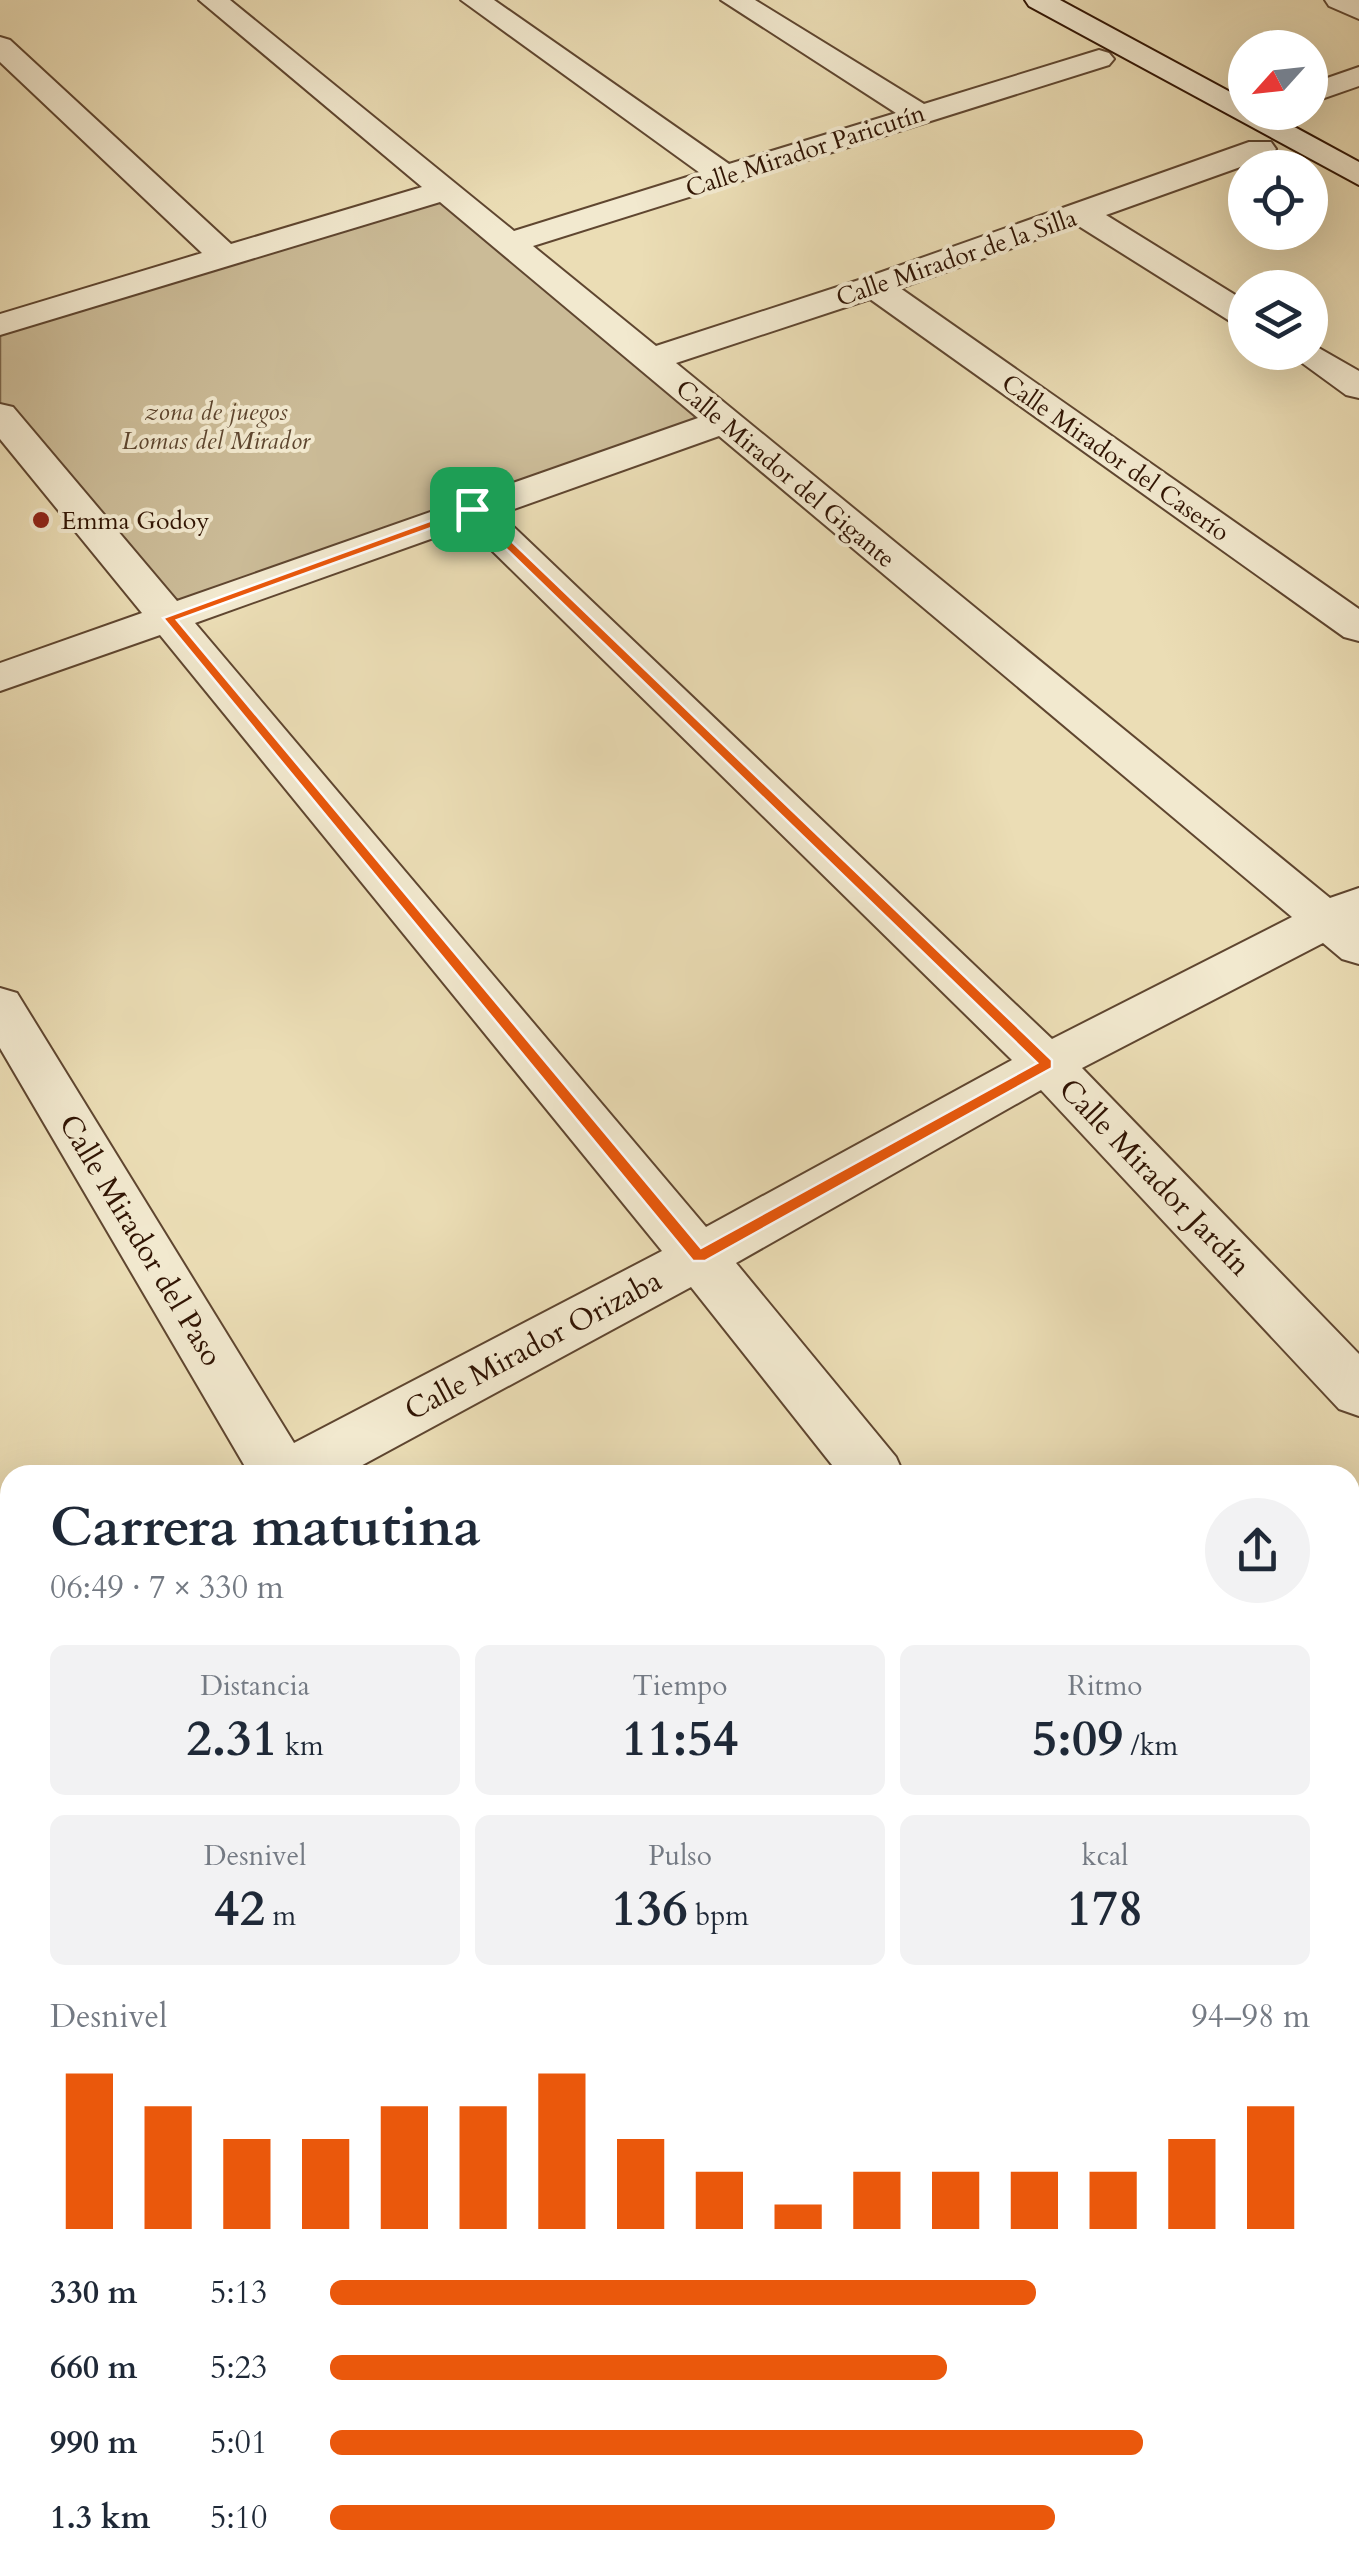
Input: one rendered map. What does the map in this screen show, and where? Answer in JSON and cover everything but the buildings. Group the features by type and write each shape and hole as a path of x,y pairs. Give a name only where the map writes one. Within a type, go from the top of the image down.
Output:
{"street":[{"name":"Calle Mirador del Gigante","path":"213,0 512,242 723,422 1348,924"},
{"path":"474,0 725,176"},
{"path":"735,0 919,114"},
{"path":"1038,0 1228,99"},
{"path":"1339,0 1359,10"},
{"path":"1008,8 1260,149"},
{"path":"0,46 225,256"},
{"name":"Calle Mirador Paricutín","path":"512,242 1099,59"},
{"path":"1328,87 1359,76"},
{"path":"1283,130 1359,175"},
{"name":"Calle Mirador de la Silla","path":"650,360 874,286 1260,149"},
{"path":"1328,187 1359,204"},
{"path":"0,324 446,190"},
{"path":"1081,213 1228,305"},
{"name":"Calle Mirador del Caserío","path":"874,286 1359,628"},
{"path":"1328,367 1359,387"},
{"path":"0,415 699,1256 867,1465"},
{"path":"0,678 723,422"},
{"name":"Calle Mirador Jardín","path":"472,509 1047,1064 1359,1392"},
{"name":"Calle Mirador Orizaba","path":"304,1465 699,1256 1047,1064 1348,924"},
{"name":"Calle Mirador del Paso","path":"0,1006 279,1465"}],"green space":[{"name":"zona de juegos Lomas del Mirador","path":"446,186 723,413 165,616 0,423 0,322"}],"place":[{"name":"Emma Godoy","path":"41,520"}],"route":[{"path":"472,509 1047,1064 699,1256 169,618 472,509"}]}
